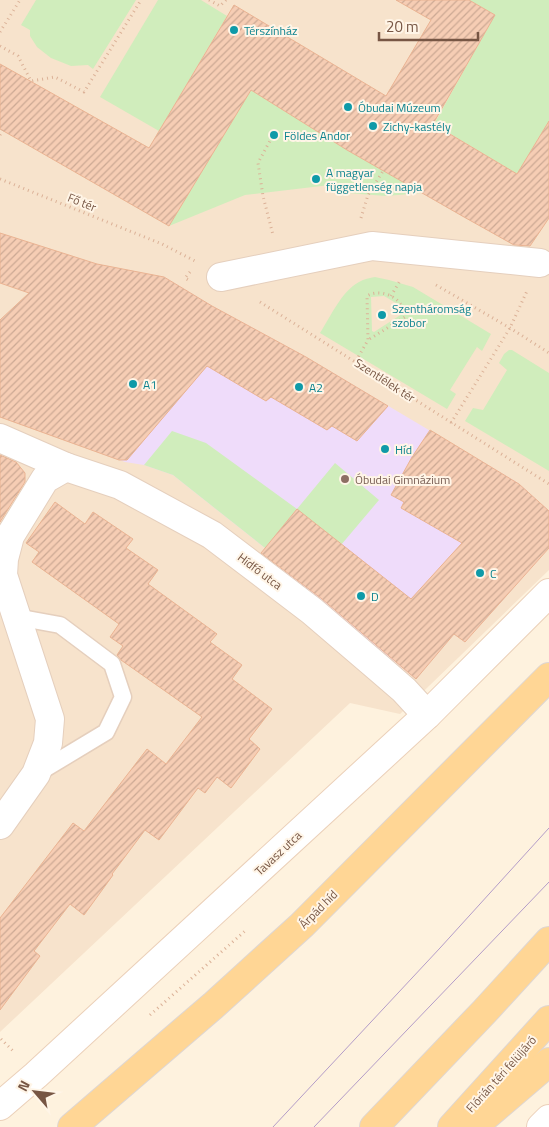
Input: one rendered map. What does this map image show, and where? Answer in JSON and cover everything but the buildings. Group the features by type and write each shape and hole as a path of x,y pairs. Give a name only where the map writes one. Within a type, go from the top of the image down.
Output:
{"main road":[{"name":"Árpád híd","path":"72,1127 215,1004 302,925 549,677"},
{"path":"374,1127 549,942"},
{"name":"Flórián téri felüljáró","path":"452,1127 549,1020"},
{"path":"474,1127 549,1062"}],"street":[{"path":"221,277 372,246 540,263"},
{"name":"Hídfő utca","path":"0,438 66,467 120,485 212,535 312,612 389,677 428,715"},
{"path":"0,825 36,774 48,743 50,719 3,576 4,559 10,536 45,479 66,467"},
{"name":"Tavasz utca","path":"0,1106 428,715 549,593"},
{"path":"541,1127 549,1119"}],"lane":[{"path":"16,617 60,625 112,664 122,697 106,732 36,774"}],"path":[{"path":"0,32 20,0"},
{"path":"0,46 18,56 30,81 54,77 84,92 141,0"},
{"path":"209,0 220,6 226,0"},
{"path":"0,135 3,130"},
{"path":"272,138 258,163 262,196 280,265"},
{"path":"351,250 368,195 383,171"},
{"name":"Fő tér","path":"0,179 158,242"},
{"name":"Szentlélek tér","path":"158,242 182,253 221,277 549,484"},
{"path":"452,423 510,328 540,263"},
{"path":"391,296 403,276"},
{"path":"433,283 549,353"},
{"path":"356,361 368,340 405,317 405,312 398,300 386,293 370,294 367,296 368,340"}],"shaded area":[{"path":"0,0 549,0 549,570 400,714 350,703 0,1032"},
{"name":"Óbudai Gimnázium","path":"164,277 212,306 306,357 518,483 549,511 549,548 465,642 454,634 416,679 261,553 265,548 173,475 144,465 125,462 65,440"}],"green space":[{"path":"36,0 136,0 93,69 88,65 71,66 51,58 37,47 30,36 30,30 21,25"},
{"path":"158,0 201,0 227,16 159,131 100,97"},
{"path":"469,0 549,0 549,121 517,174 434,124 495,15"},
{"path":"251,90 347,150 422,193 386,196 348,193 330,185 245,195 169,226"},
{"path":"375,277 413,287 491,334 482,351 477,347 450,390 456,394 447,409 320,333 347,292 359,282","holes":["384,296 396,303 402,314 374,332 372,331 371,297"]},
{"path":"509,350 549,373 549,471 465,421 473,408 483,410 507,370 499,363 504,354"},
{"path":"172,431 206,443 297,509 265,548 173,475 144,465"},
{"path":"335,463 379,500 341,545 297,509"}],"tram line":[{"path":"273,1127 549,828"},
{"path":"314,1127 549,882"}],"place":[{"name":"Térszínház","path":"234,30"},
{"name":"Óbudai Múzeum","path":"348,107"},
{"name":"Zichy-kastély","path":"373,126"},
{"name":"Földes Andor","path":"274,135"},
{"name":"A magyar függetlenség napja","path":"316,179"},
{"name":"Szentháromság szobor","path":"382,315"},
{"name":"A1","path":"133,384"},
{"name":"A2","path":"299,387"},
{"name":"Híd","path":"385,449"},
{"name":"Óbudai Gimnázium","path":"345,479"},
{"name":"C","path":"480,573"},
{"name":"D","path":"361,596"}]}
